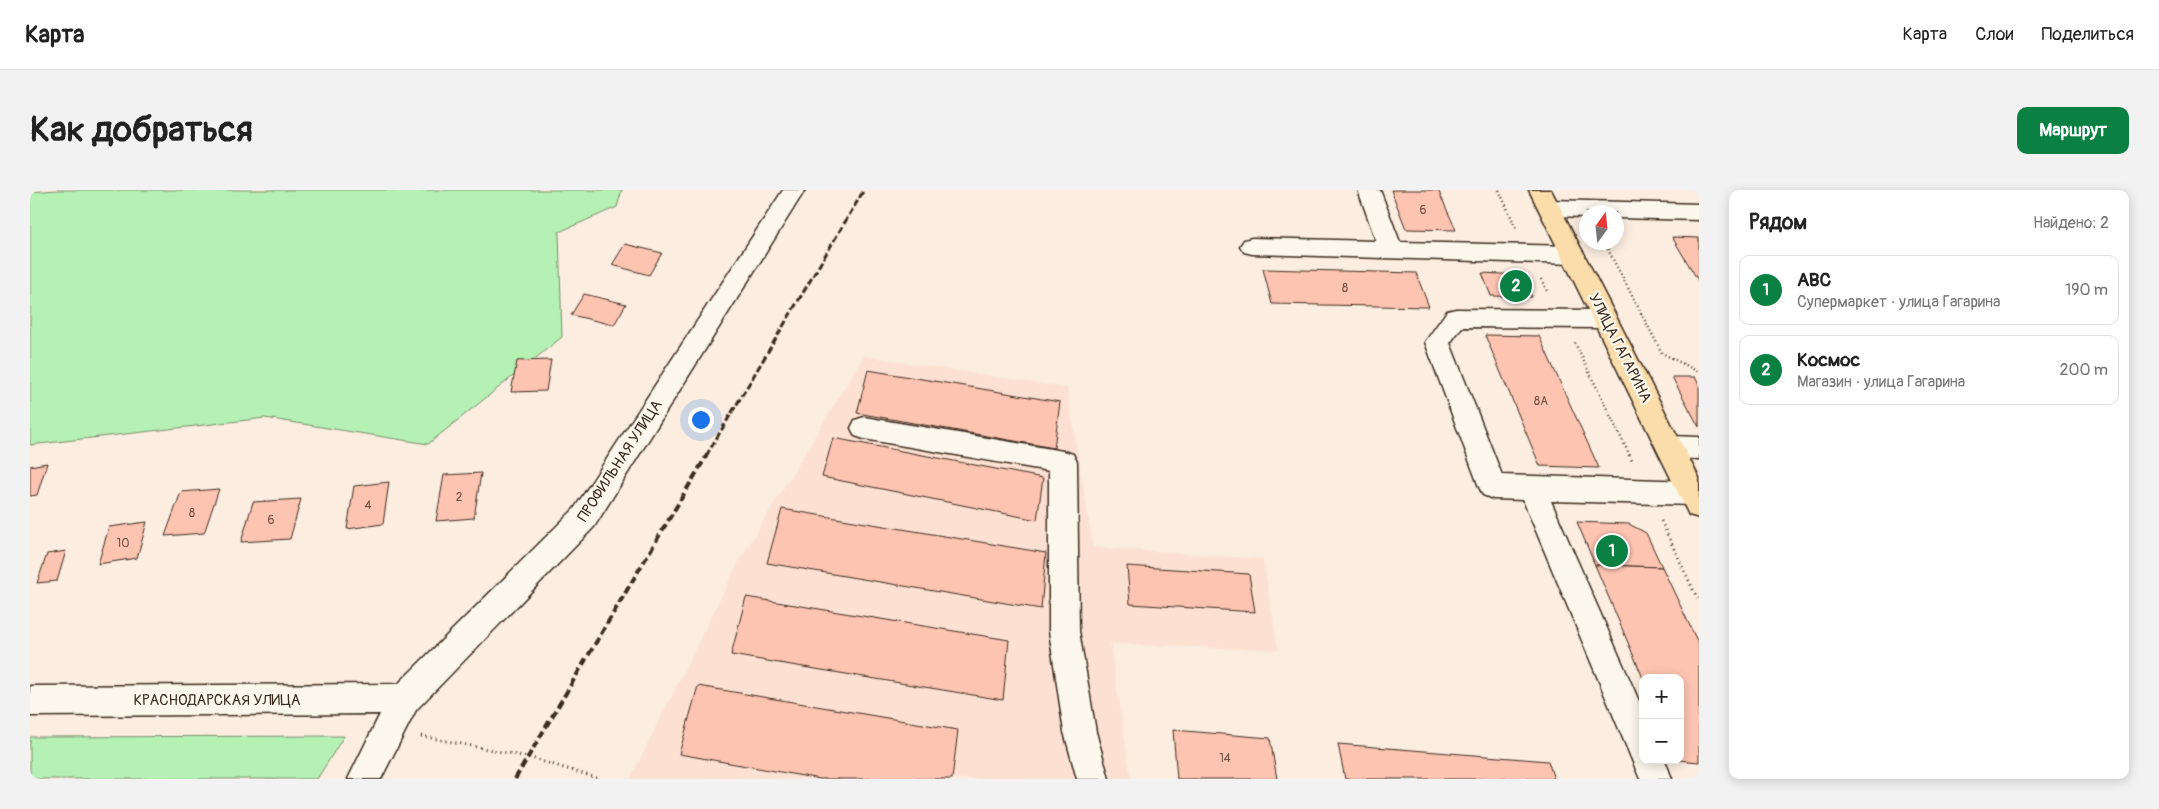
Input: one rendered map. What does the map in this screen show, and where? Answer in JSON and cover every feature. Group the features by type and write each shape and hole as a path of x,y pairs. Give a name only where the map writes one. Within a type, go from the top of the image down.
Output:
{"main road":[{"name":"УЛИЦА ГАГАРИНА","path":"1545,199 1696,499"}],"street":[{"name":"ПРОФИЛЬНАЯ УЛИЦА","path":"364,779 405,699 584,518 794,190"},
{"path":"1369,190 1390,250"},
{"path":"1545,199 1699,212"},
{"path":"1252,246 1573,255"},
{"path":"1605,319 1456,318 1437,342 1493,487 1696,499"},
{"path":"864,428 1064,462 1064,631 1080,732 1093,779"},
{"path":"1670,447 1699,448"},
{"path":"1532,489 1639,739"},
{"name":"КРАСНОДАРСКАЯ УЛИЦА","path":"30,701 405,699"},
{"path":"1650,764 1656,779"}],"path":[{"path":"1608,250 1662,353 1699,372"},
{"path":"388,729 528,757 600,779"}],"shaded area":[{"path":"864,356 1067,388 1093,547 1263,559 1278,650 1110,644 1131,779 630,779 738,563"}],"green space":[{"path":"57,190 622,190 617,207 559,232 562,337 428,444 265,418 30,445 30,192"},
{"path":"344,736 317,779 30,779 30,737"}],"building":[{"path":"1391,190 1438,190 1456,230 1406,229"},
{"path":"1672,237 1699,238 1699,282"},
{"path":"625,244 662,253 649,275 612,265"},
{"path":"1263,269 1416,273 1429,307 1272,304"},
{"path":"1482,273 1522,275 1532,297 1491,296"},
{"path":"584,294 626,304 614,325 571,315"},
{"path":"1485,335 1539,336 1599,468 1540,466"},
{"path":"551,360 546,391 511,392 517,361"},
{"path":"868,370 1060,402 1054,448 857,413"},
{"path":"1672,377 1695,377 1699,385 1699,427"},
{"path":"833,438 1043,478 1037,520 822,477"},
{"path":"47,463 37,495 30,496 30,466"},
{"path":"481,473 474,518 436,521 444,475"},
{"path":"389,482 383,524 347,529 354,486"},
{"path":"219,489 204,533 165,536 181,492"},
{"path":"301,499 290,539 241,542 253,502"},
{"path":"782,509 1046,553 1041,609 767,563"},
{"path":"147,522 137,558 98,564 109,527"},
{"path":"1577,522 1629,524 1646,533 1662,567 1595,565"},
{"path":"66,551 57,581 37,583 47,554"},
{"path":"1595,565 1662,567 1699,645 1699,762 1684,761 1684,674 1641,674"},
{"path":"1127,566 1249,574 1255,612 1130,604"},
{"path":"746,597 1009,640 1003,700 731,655"},
{"path":"698,686 958,730 952,779 820,779 679,754"},
{"path":"1173,730 1270,738 1277,779 1177,779"},
{"path":"1338,744 1548,761 1554,779 1345,779"}],"railway":[{"path":"706,456 864,190"},
{"path":"515,779 707,455"}],"place":[{"name":"Космос","path":"1516,286"},
{"name":"ABC","path":"1612,551"}]}
